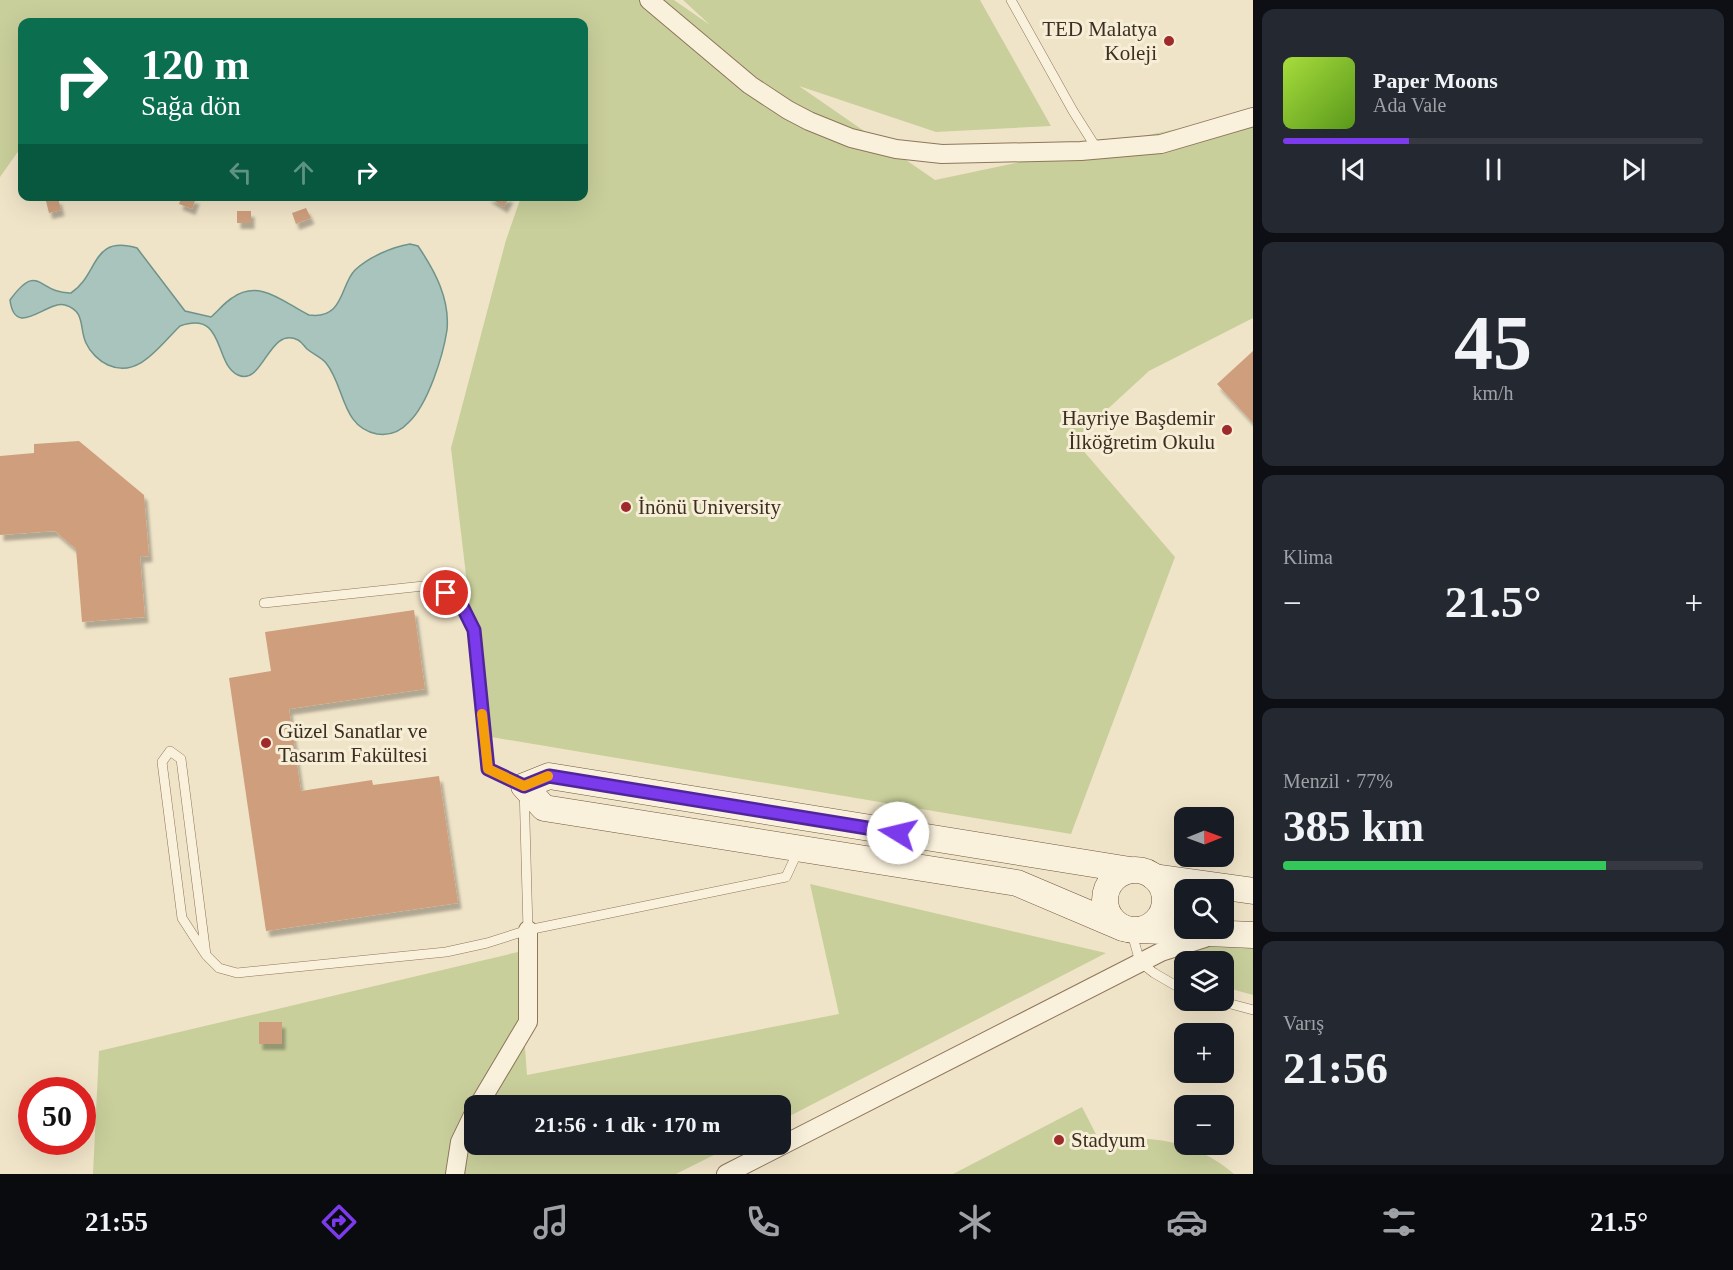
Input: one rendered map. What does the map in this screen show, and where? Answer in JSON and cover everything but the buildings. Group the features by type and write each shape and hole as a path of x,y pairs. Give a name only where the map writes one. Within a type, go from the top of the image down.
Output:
{"main road":[{"path":"1174,931 1131,930 1017,883 544,808 524,786 549,776 1253,891"},
{"path":"1142,874 1164,891 1164,908 1155,922 1131,930 1110,917 1105,901 1106,892 1115,878 1142,874"},
{"path":"1234,934 1253,935"}],"street":[{"path":"649,0 768,98 809,121 851,138 896,149 942,154 1097,149 1161,144 1252,116"},
{"path":"485,1095 528,1022 528,930"},
{"path":"726,1174 1140,962 1161,952 1201,939"},
{"path":"455,1174 460,1142 464,1134"}],"lane":[{"path":"1011,0 1072,111 1097,149"},
{"path":"264,603 433,585 460,602 474,630 488,769 524,786 528,930"},
{"path":"206,955 181,759 170,751 162,762 182,918 206,955 219,968 237,973 446,952 487,943 528,930 786,877 800,848"},
{"path":"1131,930 1140,962 1174,985"},
{"path":"1234,1005 1253,1010"}],"green space":[{"path":"0,0 674,0 710,25 683,0 980,0 1051,126 936,132 799,86 935,180 1253,113 1253,318 1149,371 1074,440 1175,557 1071,834 485,736 451,448 506,240 520,201 588,201 588,18 18,18 18,152 0,177"},
{"path":"810,884 1106,953 791,1115 791,1095 464,1095 464,1155 714,1155 676,1174 93,1174 94,1155 96,1155 99,1051 518,952 527,1075 839,1014"},
{"path":"1205,946 1253,948 1253,995 1234,990 1234,951 1194,951"},
{"name":"Stadyum","path":"1082,1107 1100,1142 1118,1139 1153,1139 1171,1142 1174,1143 1174,1155 1206,1155 1234,1174 953,1174"}],"water":[{"path":"410,244 418,246 440,286 446,307 447,330 438,366 422,404 406,425 398,431 386,434 365,430 357,423 350,415 326,363 298,340 288,338 280,341 254,372 247,376 238,375 230,369 212,331 205,325 195,323 180,326 157,350 139,364 119,368 108,365 92,353 84,338 79,316 72,308 58,305 25,318 18,317 13,311 10,300 20,288 33,280 60,292 71,293 87,276 103,251 122,245 137,248 185,311 211,317 226,302 242,292 262,291 272,294 309,315 320,315 335,307 350,276 361,265 381,253"}],"slow traffic":[{"path":"482,714 488,769 524,786 548,776"}],"place":[{"name":"TED Malatya Koleji","path":"1169,41"},
{"name":"Hayriye Başdemir İlköğretim Okulu","path":"1227,430"},
{"name":"İnönü University","path":"626,507"},
{"name":"Güzel Sanatlar ve Tasarım Fakültesi","path":"266,743"},
{"name":"Stadyum","path":"1059,1140"}],"route":[{"path":"446,593 460,602 474,630 488,769 524,786 549,776 898,833"}]}
